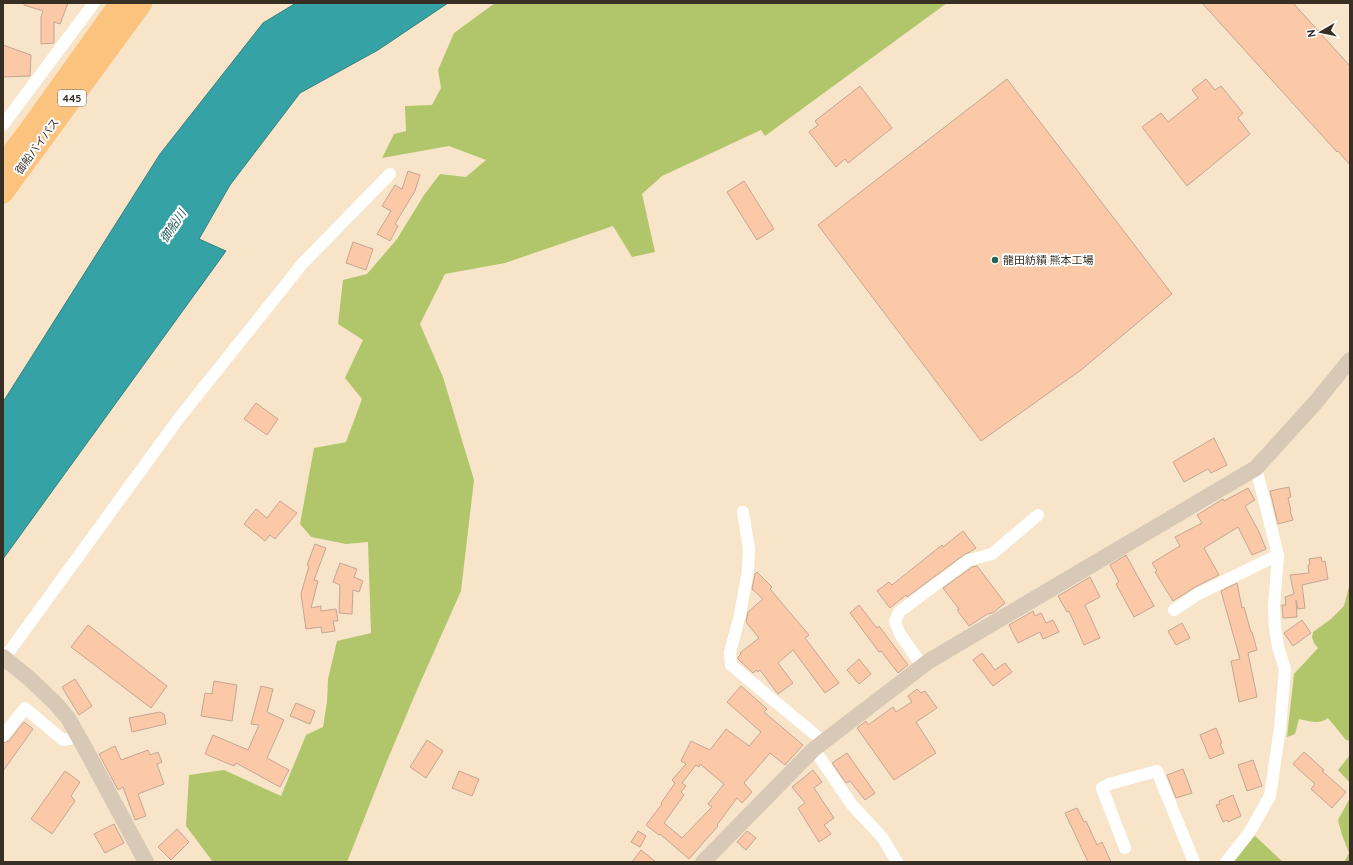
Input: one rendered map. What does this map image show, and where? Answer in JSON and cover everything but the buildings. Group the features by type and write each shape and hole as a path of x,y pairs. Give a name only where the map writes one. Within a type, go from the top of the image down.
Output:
{"highway":[{"name":"御船バイパス","path":"3,164 120,3"},
{"name":"御船バイパス","path":"3,192 142,3"}],"street":[{"path":"3,125 94,3"},
{"path":"146,862 68,718 30,678 4,658 179,418 303,263 390,174"},
{"path":"703,862 819,745 929,661 1256,468 1315,403 1350,360"},
{"path":"1226,862 1249,832 1270,796 1280,728 1285,669 1274,628 1274,606 1278,555 1256,468"},
{"path":"743,512 749,549 748,570 740,615 730,652 732,665 819,745 852,805 882,837 897,862"},
{"path":"922,667 900,634 895,622 898,612 969,560 992,554 1038,515"},
{"path":"1174,610 1198,594 1278,555"},
{"path":"3,736 25,708 63,740 79,737"},
{"path":"1125,848 1102,788 1110,784 1157,771 1194,862"}],"green space":[{"path":"495,3 947,3 765,136 761,130 662,176 642,194 655,252 632,257 613,226 505,263 445,274 420,324 443,377 474,480 461,591 387,761 347,862 213,862 186,826 189,775 224,770 281,796 306,735 323,727 327,702 328,679 337,641 371,633 368,542 346,544 311,537 300,524 314,448 346,442 362,399 345,378 363,340 338,324 343,280 367,274 397,239 424,195 440,174 466,177 486,160 449,146 382,158 394,134 406,131 405,106 432,105 441,88 438,70 454,33"},
{"path":"1350,583 1350,741 1346,740 1328,718 1318,722 1299,719 1295,734 1287,737 1294,674 1318,648 1312,637 1313,632 1331,619 1344,606"},
{"path":"1350,755 1350,783 1338,770"},
{"path":"1350,798 1350,862 1344,862 1349,853 1338,820"},
{"path":"1254,835 1283,862 1232,862"}],"water":[{"name":"御船川","path":"296,3 448,3 378,50 300,93 230,185 199,239 226,251 3,559 3,402 160,154 263,23"}],"place":[{"name":"龍田紡績 熊本工場","path":"995,260"}]}
